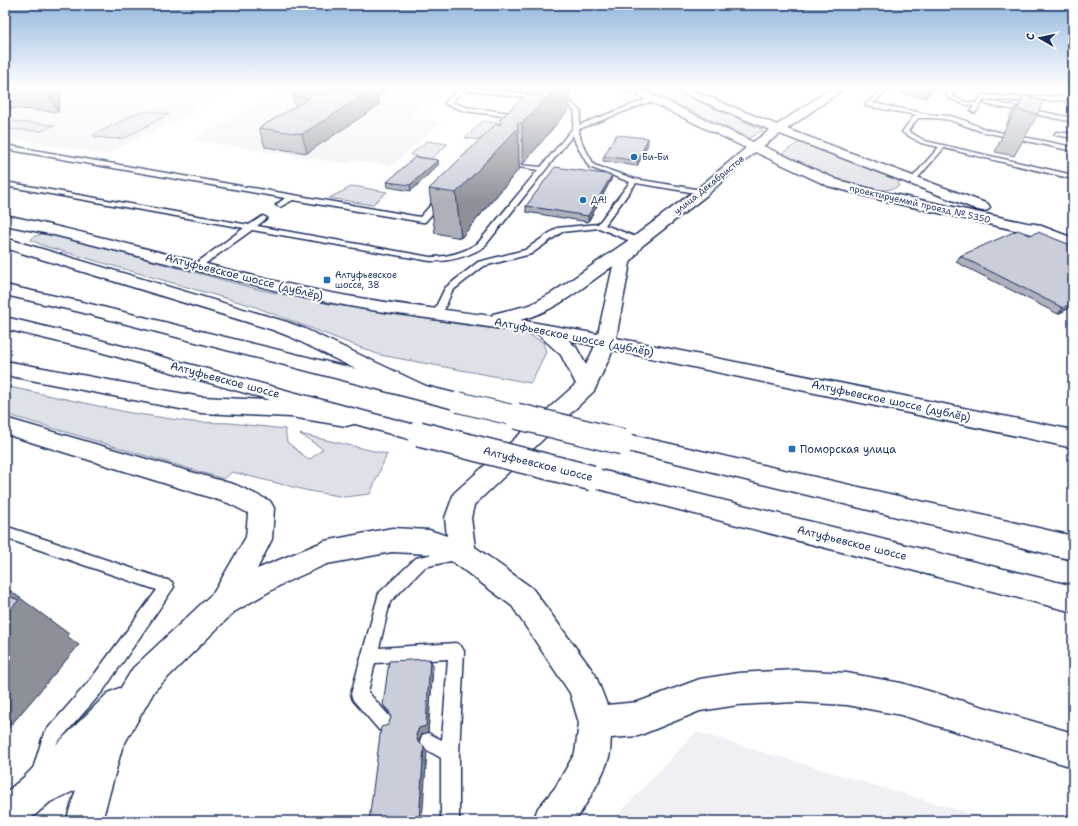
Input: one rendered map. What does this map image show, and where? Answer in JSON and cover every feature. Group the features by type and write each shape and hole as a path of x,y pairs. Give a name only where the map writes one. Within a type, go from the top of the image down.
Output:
{"main road":[{"name":"проектируемый проезд № 5350","path":"711,127 834,183 1045,232"},
{"name":"проектируемый проезд № 5350","path":"768,127 888,170 1073,244"},
{"name":"улица Декабристов","path":"473,319 511,317 536,309 558,297 638,241 702,192 754,147 785,127"},
{"path":"851,188 885,192 902,189 905,186 903,180 888,170"},
{"name":"Алтуфьевское шоссе (дублёр)","path":"5,220 74,235 306,293 437,315 544,329 1073,439"},
{"path":"5,230 45,231 74,235"},
{"path":"5,239 25,249"},
{"name":"улица Декабристов","path":"587,386 606,342 622,263 629,251 638,241"},
{"path":"5,243 286,328 424,394"},
{"path":"5,290 67,304 424,394 1073,548"},
{"name":"Алтуфьевское шоссе","path":"5,323 104,348 419,434 1073,599"},
{"path":"462,553 458,518 463,500 587,386 569,352 544,329"},
{"path":"5,368 201,405 291,409 386,424"},
{"path":"5,426 236,495 261,508 259,539 224,602"},
{"path":"5,817 36,791 144,679 224,602 274,574 325,553 392,540 429,542 462,553 522,597 584,685 596,723 592,757 568,801 551,821"},
{"path":"84,821 107,742 144,679"},
{"path":"596,723 638,719 700,695 738,689 795,686 847,689 901,699 1073,750"},
{"path":"36,791 101,761"}],"lane":[{"path":"5,184 430,259 444,260 471,252 482,245 576,128 580,127"},
{"path":"909,127 905,132 923,142 1073,177"},
{"path":"973,127 982,130 1073,149"},
{"path":"576,128 577,140 589,159 591,166 634,182 702,192"},
{"path":"1058,134 1073,136"},
{"path":"913,180 943,146"},
{"path":"5,147 422,220 448,192"},
{"path":"521,166 543,169"},
{"path":"600,226 634,182"},
{"path":"280,206 292,197"},
{"path":"198,266 263,218"},
{"path":"437,315 448,290 481,264 528,252 560,230 600,226 638,241"},
{"path":"5,532 166,587 96,685 50,739 36,791"},
{"path":"385,724 359,694 384,598 421,562 462,553"},
{"path":"369,656 456,651 450,753 450,821"},
{"path":"428,741 450,753"}],"shaded area":[{"path":"5,127 163,127 106,154 5,138"},
{"path":"5,127 51,127 41,131 5,129"},
{"path":"110,127 146,127 125,138 114,139 95,137 93,135"},
{"path":"218,127 437,127 392,166 353,160 348,164 193,140"},
{"path":"477,127 502,127 488,141 465,138"},
{"path":"725,127 755,127 763,130 750,138"},
{"path":"427,141 448,144 431,159 410,155"},
{"path":"801,141 898,179 899,186 887,190 857,186 824,173 782,153"},
{"path":"353,186 387,192 372,205 329,198"},
{"path":"41,234 58,236 261,290 330,304 478,327 524,332 543,342 546,352 531,383 380,355 253,306 44,246 31,240 33,237"},
{"path":"5,386 131,413 192,422 230,423 285,429 287,442 309,460 323,449 300,434 387,454 370,494 345,497 309,491 232,472 224,479 5,414"},
{"path":"696,732 995,821 612,821"}],"building":[{"path":"261,127 314,127 302,134 259,128"},
{"path":"493,127 518,127 518,128 456,193 429,189"},
{"path":"616,135 648,138 638,161 604,156"},
{"path":"415,157 438,160 410,185 387,182"},
{"path":"555,167 612,175 588,216 526,206"},
{"path":"1018,230 1030,235 1038,232 1073,246 1073,302 1063,308 960,256"},
{"path":"5,595 19,600 5,615"},
{"path":"430,659 426,726 419,728 416,735 418,742 424,746 419,821 369,821 381,727 388,725 391,718 389,711 383,705 389,661"}],"place":[{"name":"Би-Би","path":"634,157"},
{"name":"ДА!","path":"583,200"},
{"name":"Алтуфьевское шоссе, 38","path":"327,280"},
{"name":"Поморская улица","path":"792,449"}]}
